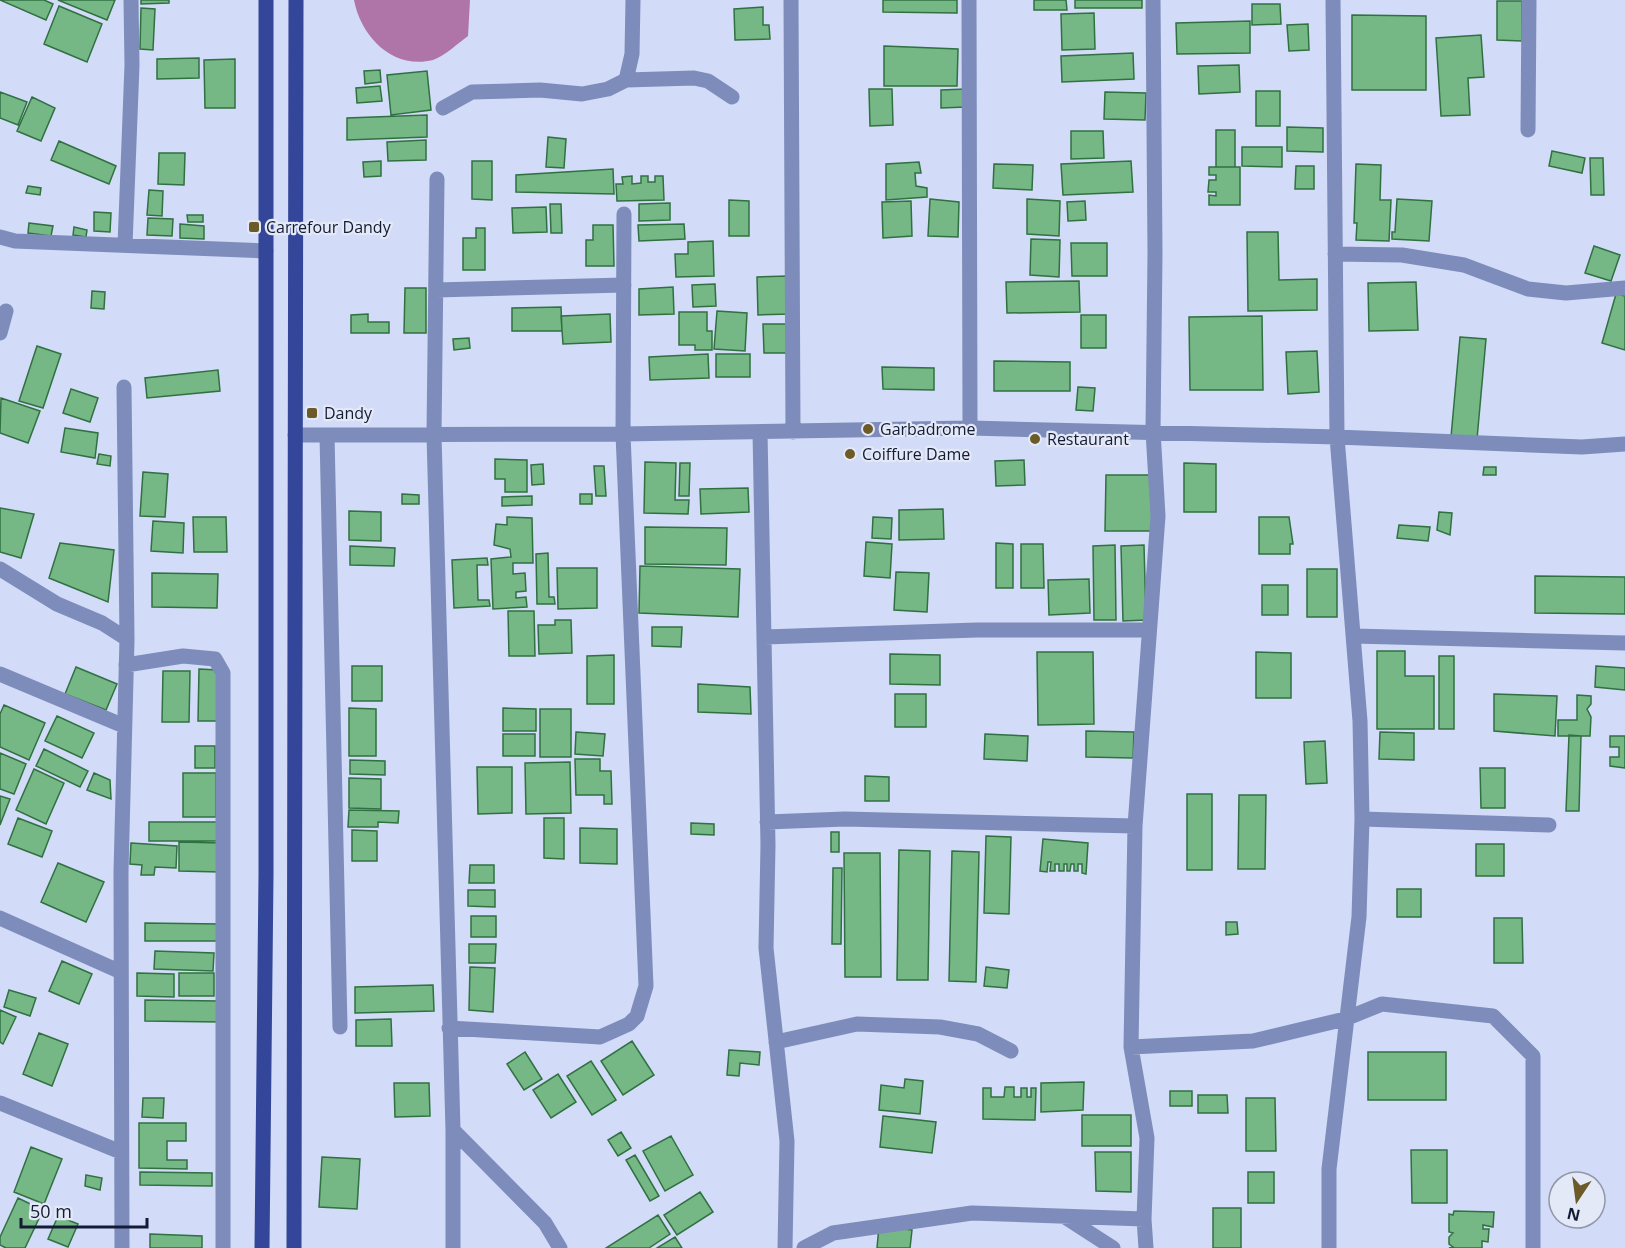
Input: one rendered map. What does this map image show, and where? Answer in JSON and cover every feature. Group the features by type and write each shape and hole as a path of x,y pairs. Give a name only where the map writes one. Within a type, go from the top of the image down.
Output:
{"main road":[{"path":"262,1248 266,887 266,0"},
{"path":"294,1248 296,0"}],"street":[{"path":"125,245 132,65 131,0"},
{"path":"626,80 632,54 633,0"},
{"path":"791,0 793,432"},
{"path":"969,0 970,428"},
{"path":"1146,1248 1144,1219 1147,1138 1131,1047 1136,826 1148,630 1158,516 1153,431 1153,0"},
{"path":"1329,1248 1329,1170 1345,1019 1359,917 1362,819 1360,720 1337,437 1333,0"},
{"path":"1528,130 1529,0"},
{"path":"442,108 472,92 540,90 582,94 608,89 626,80 694,78 708,81 732,97"},
{"path":"437,179 434,435 453,1130 453,1248"},
{"path":"449,1028 600,1037 629,1024 637,1016 646,986 623,434 624,214"},
{"path":"0,237 15,241 266,251"},
{"path":"1335,254 1402,255 1464,265 1528,290 1566,293 1625,288"},
{"path":"436,290 624,285"},
{"path":"0,333 6,311"},
{"path":"122,1248 121,972 127,639 124,387"},
{"path":"294,435 623,434 970,428 1153,431 1582,447 1625,444"},
{"path":"760,432 768,822 766,948 787,1141 785,1248"},
{"path":"327,435 340,1027"},
{"path":"0,569 57,604 102,623 127,639"},
{"path":"764,637 977,630 1148,630"},
{"path":"1354,636 1625,643"},
{"path":"126,665 183,656 201,656 215,659 224,673 223,1248"},
{"path":"0,674 124,726"},
{"path":"768,822 845,819 1136,826"},
{"path":"1362,819 1549,825"},
{"path":"0,918 121,972"},
{"path":"1131,1047 1253,1041 1345,1019 1382,1004 1493,1017 1533,1056 1533,1248"},
{"path":"776,1042 856,1024 940,1027 978,1034 1011,1051"},
{"path":"0,1102 121,1152"},
{"path":"453,1130 545,1223 560,1248"},
{"path":"804,1248 833,1233 972,1214 1144,1219"},
{"path":"1065,1216 1113,1248"}],"shaded area":[{"path":"354,0 470,0 468,36 433,60 418,62 405,60 381,48 372,38 358,14"}],"building":[{"path":"0,0 44,0 53,4 46,20"},
{"path":"58,0 115,0 107,20"},
{"path":"141,0 169,0 169,3 141,4"},
{"path":"883,0 957,0 957,13 883,12"},
{"path":"1034,0 1066,0 1067,10 1034,10"},
{"path":"1075,0 1142,0 1142,8 1075,8"},
{"path":"1497,1 1522,1 1522,41 1497,40"},
{"path":"1252,4 1280,4 1281,24 1252,25"},
{"path":"59,6 102,24 87,62 44,44"},
{"path":"763,7 763,25 769,25 770,39 735,40 734,9"},
{"path":"141,8 155,9 153,50 140,49"},
{"path":"1094,13 1095,49 1062,50 1061,14"},
{"path":"1352,15 1426,16 1426,90 1352,90"},
{"path":"1250,21 1250,53 1177,54 1176,23"},
{"path":"1308,24 1309,50 1289,51 1287,25"},
{"path":"1481,35 1484,77 1468,78 1470,115 1441,116 1436,38"},
{"path":"884,46 958,49 957,86 884,86"},
{"path":"1133,53 1134,79 1062,82 1061,56"},
{"path":"199,58 199,78 157,79 157,59"},
{"path":"235,59 235,108 205,108 204,60"},
{"path":"1239,65 1240,92 1199,94 1198,66"},
{"path":"380,70 381,82 365,84 364,71"},
{"path":"427,71 431,110 391,115 387,75"},
{"path":"380,86 382,101 357,103 356,88"},
{"path":"869,89 892,89 893,125 870,126"},
{"path":"966,89 966,107 941,108 941,90"},
{"path":"1256,91 1280,91 1280,126 1256,126"},
{"path":"0,92 27,102 18,125 0,118"},
{"path":"1105,92 1146,93 1145,120 1104,119"},
{"path":"32,97 55,108 41,141 17,131"},
{"path":"427,115 427,137 347,140 347,118"},
{"path":"1287,127 1323,128 1323,152 1287,151"},
{"path":"1216,130 1235,130 1235,167 1216,167"},
{"path":"1071,131 1103,131 1104,158 1071,159"},
{"path":"548,137 566,139 564,168 546,167"},
{"path":"426,140 426,160 388,161 387,142"},
{"path":"59,141 116,166 109,184 51,160"},
{"path":"1242,147 1282,147 1282,167 1242,166"},
{"path":"1552,151 1585,158 1582,173 1549,166"},
{"path":"159,153 185,153 184,185 158,184"},
{"path":"1590,158 1603,158 1604,195 1591,195"},
{"path":"381,161 381,176 364,177 363,162"},
{"path":"472,161 492,161 492,200 472,199"},
{"path":"1131,161 1133,192 1063,195 1061,164"},
{"path":"919,162 921,173 915,173 916,186 927,188 927,197 886,200 886,164"},
{"path":"994,164 1033,165 1032,190 993,188"},
{"path":"1356,164 1381,165 1380,200 1391,200 1389,241 1356,240 1357,223 1354,223"},
{"path":"1296,166 1314,166 1314,189 1295,189"},
{"path":"1209,167 1240,167 1240,205 1209,205 1209,195 1216,196 1216,192 1208,192 1209,180 1216,180 1216,175 1209,175"},
{"path":"613,169 614,194 516,192 516,175"},
{"path":"632,176 632,184 641,183 641,176 648,176 648,182 655,182 655,176 663,176 664,200 617,201 616,184 623,184 622,177"},
{"path":"28,186 41,188 40,195 26,193"},
{"path":"149,190 163,191 162,216 147,215"},
{"path":"930,199 959,202 958,237 928,236"},
{"path":"1027,199 1060,201 1059,236 1027,234"},
{"path":"1397,199 1432,201 1429,241 1392,239 1392,232 1395,232"},
{"path":"729,200 749,201 749,236 729,236"},
{"path":"911,201 912,236 883,238 882,202"},
{"path":"1085,201 1086,220 1068,221 1067,202"},
{"path":"670,203 670,220 639,221 639,204"},
{"path":"550,204 561,204 562,233 551,233"},
{"path":"546,207 547,232 513,233 512,208"},
{"path":"94,212 111,213 110,232 94,231"},
{"path":"187,215 203,215 203,222 188,222"},
{"path":"148,218 173,219 172,236 147,235"},
{"path":"29,223 53,226 51,236 28,233"},
{"path":"180,224 204,226 204,239 180,238"},
{"path":"684,224 685,239 639,241 638,225"},
{"path":"593,225 613,225 614,266 586,266 586,240 593,240"},
{"path":"74,227 87,230 86,237 73,235"},
{"path":"476,228 485,228 485,270 463,270 463,238 476,238"},
{"path":"1247,232 1278,232 1279,280 1317,279 1317,310 1248,311"},
{"path":"1031,239 1060,240 1059,277 1030,275"},
{"path":"713,241 714,276 676,277 675,254 688,254 688,242"},
{"path":"1071,243 1107,243 1107,276 1072,276"},
{"path":"1594,246 1620,255 1611,281 1585,273"},
{"path":"788,276 789,314 758,315 757,277"},
{"path":"1079,281 1080,312 1007,313 1006,282"},
{"path":"1416,282 1418,330 1369,331 1368,283"},
{"path":"715,284 716,306 693,307 692,285"},
{"path":"673,287 674,314 639,315 639,289"},
{"path":"405,288 426,288 426,333 404,333"},
{"path":"92,291 105,292 104,309 91,308"},
{"path":"1616,294 1625,296 1625,350 1602,343"},
{"path":"561,307 562,331 512,331 512,308"},
{"path":"717,311 747,313 745,351 714,349"},
{"path":"679,312 707,312 707,331 712,331 712,350 695,350 695,345 679,345"},
{"path":"368,314 368,322 389,322 389,333 351,333 351,315"},
{"path":"610,314 611,342 563,344 561,316"},
{"path":"1081,315 1106,315 1106,348 1081,348"},
{"path":"1262,316 1263,390 1190,390 1189,317"},
{"path":"763,324 789,324 790,353 764,353"},
{"path":"1460,337 1486,339 1477,439 1451,437"},
{"path":"469,338 470,348 454,350 453,339"},
{"path":"37,346 61,354 43,408 19,401"},
{"path":"1317,351 1319,392 1288,394 1286,352"},
{"path":"708,354 709,378 650,380 649,357"},
{"path":"716,354 750,354 750,377 716,377"},
{"path":"994,361 1070,362 1070,391 994,391"},
{"path":"882,367 934,368 934,390 883,389"},
{"path":"218,370 220,391 147,398 145,378"},
{"path":"1078,387 1095,388 1093,411 1076,410"},
{"path":"71,389 98,398 90,422 63,413"},
{"path":"1,398 40,411 28,443 0,433"},
{"path":"65,428 98,433 95,458 61,452"},
{"path":"99,454 111,456 110,466 97,464"},
{"path":"495,459 527,460 527,492 505,492 505,479 495,479"},
{"path":"1024,460 1025,485 996,486 995,461"},
{"path":"645,462 676,463 675,500 689,500 688,514 644,513"},
{"path":"680,463 690,463 689,496 679,496"},
{"path":"1184,463 1216,464 1216,512 1184,512"},
{"path":"543,464 544,484 532,485 531,465"},
{"path":"594,466 604,466 606,496 596,496"},
{"path":"1484,467 1496,467 1496,475 1483,475"},
{"path":"143,472 168,474 165,517 140,516"},
{"path":"1106,475 1153,475 1152,531 1105,531"},
{"path":"748,488 749,512 701,514 700,489"},
{"path":"402,494 419,495 419,504 402,504"},
{"path":"580,494 592,494 592,504 580,504"},
{"path":"532,496 532,505 502,506 502,497"},
{"path":"0,508 34,514 21,558 0,552"},
{"path":"943,509 944,539 899,540 899,510"},
{"path":"349,511 381,512 381,541 349,540"},
{"path":"1439,512 1452,513 1450,535 1437,530"},
{"path":"193,517 226,517 227,552 194,552"},
{"path":"507,517 532,518 533,563 513,563 513,574 525,573 526,591 516,592 516,598 526,597 527,607 493,609 491,559 511,557 510,549 494,545 496,524 507,525"},
{"path":"873,517 892,518 891,539 872,538"},
{"path":"1259,517 1289,517 1293,544 1290,544 1290,554 1259,554"},
{"path":"153,521 184,523 183,553 151,551"},
{"path":"1399,525 1430,527 1428,541 1397,538"},
{"path":"645,527 727,528 726,565 645,564"},
{"path":"866,542 892,544 890,578 864,576"},
{"path":"60,543 114,550 108,602 49,578"},
{"path":"996,543 1013,544 1013,588 996,588"},
{"path":"1021,544 1043,544 1044,588 1021,588"},
{"path":"1115,545 1116,620 1094,620 1093,546"},
{"path":"1144,545 1146,620 1123,621 1121,546"},
{"path":"350,546 395,548 394,566 350,565"},
{"path":"548,553 549,597 554,597 555,604 537,604 536,554"},
{"path":"487,558 488,565 477,565 478,600 489,600 490,606 454,608 452,560"},
{"path":"640,566 740,569 738,617 639,613"},
{"path":"557,568 597,568 597,608 558,609"},
{"path":"1307,569 1337,569 1337,617 1307,617"},
{"path":"896,572 929,573 927,612 894,610"},
{"path":"152,573 218,574 217,608 152,607"},
{"path":"1535,576 1625,577 1625,614 1535,613"},
{"path":"1089,579 1090,613 1049,615 1048,580"},
{"path":"1262,585 1288,585 1288,615 1262,615"},
{"path":"508,611 534,611 535,656 509,656"},
{"path":"555,620 571,620 572,653 539,654 538,625 555,625"},
{"path":"652,627 682,627 681,647 652,646"},
{"path":"1377,651 1405,651 1405,676 1434,676 1434,729 1377,729"},
{"path":"1037,652 1093,652 1094,724 1038,725"},
{"path":"1256,652 1291,653 1291,698 1256,698"},
{"path":"890,654 940,655 940,685 890,684"},
{"path":"614,655 614,704 587,704 587,656"},
{"path":"1439,656 1454,656 1454,729 1439,729"},
{"path":"352,666 382,666 382,701 352,701"},
{"path":"1596,666 1625,668 1625,690 1595,687"},
{"path":"76,667 117,684 106,710 65,694"},
{"path":"199,669 218,670 217,721 198,721"},
{"path":"163,671 190,671 189,722 162,722"},
{"path":"698,684 750,687 751,714 698,712"},
{"path":"895,694 926,694 926,727 895,727"},
{"path":"1494,694 1557,696 1555,736 1494,731"},
{"path":"1577,695 1591,696 1591,704 1587,709 1591,717 1590,736 1558,736 1558,720 1577,720"},
{"path":"4,705 45,723 29,760 0,747 0,714"},
{"path":"349,708 376,709 376,756 349,756"},
{"path":"503,708 536,709 536,731 503,731"},
{"path":"540,709 571,709 571,757 540,757"},
{"path":"57,716 94,733 82,758 45,741"},
{"path":"1086,731 1134,732 1133,758 1086,757"},
{"path":"576,732 605,734 603,756 575,754"},
{"path":"1380,732 1414,733 1414,760 1379,759"},
{"path":"503,734 535,734 535,756 503,756"},
{"path":"985,734 1028,736 1027,761 984,759"},
{"path":"1569,735 1581,736 1579,811 1566,811"},
{"path":"1610,736 1625,736 1625,768 1610,766 1610,757 1619,757 1619,747 1610,747"},
{"path":"1325,741 1327,783 1306,784 1304,742"},
{"path":"195,746 215,746 215,768 195,768"},
{"path":"44,749 88,771 80,787 36,766"},
{"path":"0,753 26,764 14,794 0,789"},
{"path":"575,759 600,759 600,771 611,771 612,804 604,804 604,795 576,795"},
{"path":"350,760 385,761 385,775 350,774"},
{"path":"570,762 571,813 526,814 525,763"},
{"path":"477,767 512,767 512,813 478,814"},
{"path":"1480,768 1505,768 1505,808 1481,808"},
{"path":"34,769 64,783 46,824 16,810"},
{"path":"94,773 110,780 111,799 87,790"},
{"path":"183,773 216,773 216,817 183,817"},
{"path":"865,776 889,777 889,801 865,801"},
{"path":"349,778 381,779 381,809 349,808"},
{"path":"1187,794 1212,794 1212,870 1187,870"},
{"path":"1239,795 1266,795 1265,869 1238,869"},
{"path":"0,796 10,799 0,825"},
{"path":"349,810 399,811 398,823 378,822 378,827 348,827"},
{"path":"18,818 52,831 42,857 8,844"},
{"path":"544,818 564,818 564,859 544,858"},
{"path":"149,822 221,822 221,841 149,841"},
{"path":"691,823 714,824 714,835 691,834"},
{"path":"580,828 617,829 617,864 580,863"},
{"path":"352,830 377,831 377,861 352,861"},
{"path":"831,832 839,832 839,852 831,852"},
{"path":"986,836 1011,837 1009,914 984,913"},
{"path":"1043,839 1088,843 1086,874 1082,873 1082,864 1078,864 1078,871 1074,871 1074,864 1071,864 1070,871 1067,871 1067,864 1064,864 1064,871 1059,871 1059,864 1055,864 1055,871 1050,871 1051,862 1048,862 1047,872 1040,871"},
{"path":"179,842 221,843 220,872 179,871"},
{"path":"131,843 177,846 176,868 155,867 154,875 141,875 142,865 130,864"},
{"path":"1476,844 1504,844 1504,876 1476,876"},
{"path":"899,850 930,851 928,980 897,980"},
{"path":"952,851 979,852 976,982 949,981"},
{"path":"844,853 880,853 881,977 845,977"},
{"path":"58,863 104,882 86,922 41,902"},
{"path":"470,865 494,865 494,883 469,883"},
{"path":"833,868 842,868 841,944 832,944"},
{"path":"1397,889 1421,889 1421,917 1397,917"},
{"path":"468,890 495,890 495,907 468,906"},
{"path":"471,916 496,916 496,937 471,937"},
{"path":"1494,918 1522,918 1523,963 1494,963"},
{"path":"1226,922 1237,922 1238,934 1226,935"},
{"path":"145,923 220,924 220,941 145,941"},
{"path":"469,944 496,944 495,963 469,963"},
{"path":"155,951 214,953 213,971 154,969"},
{"path":"62,961 92,974 79,1004 49,991"},
{"path":"470,967 495,968 493,1012 469,1010"},
{"path":"986,967 1009,970 1007,988 984,986"},
{"path":"137,973 174,974 174,997 137,996"},
{"path":"179,973 214,973 214,996 179,996"},
{"path":"433,985 434,1011 355,1013 355,987"},
{"path":"9,990 36,998 30,1016 4,1007"},
{"path":"145,1000 220,1001 220,1022 145,1021"},
{"path":"0,1010 16,1017 3,1044 0,1042"},
{"path":"391,1019 392,1046 356,1046 356,1020"},
{"path":"39,1033 68,1044 52,1086 23,1074"},
{"path":"632,1041 654,1075 623,1095 601,1061"},
{"path":"729,1050 760,1052 759,1065 740,1063 739,1076 727,1075"},
{"path":"525,1052 542,1079 524,1090 507,1064"},
{"path":"1368,1052 1446,1052 1446,1100 1368,1100"},
{"path":"591,1061 616,1100 592,1115 567,1076"},
{"path":"558,1074 576,1102 551,1118 533,1090"},
{"path":"905,1079 923,1081 920,1114 879,1110 881,1085 904,1088"},
{"path":"1084,1082 1083,1110 1041,1112 1041,1083"},
{"path":"394,1083 429,1083 430,1116 395,1117"},
{"path":"1005,1087 1014,1087 1014,1097 1021,1097 1021,1088 1027,1088 1027,1097 1031,1097 1031,1088 1036,1088 1035,1120 983,1119 983,1088 991,1088 991,1097 1004,1097"},
{"path":"1170,1091 1192,1091 1192,1106 1170,1106"},
{"path":"1198,1095 1227,1095 1228,1113 1198,1113"},
{"path":"143,1098 164,1098 163,1118 142,1117"},
{"path":"1246,1098 1275,1098 1276,1151 1246,1151"},
{"path":"1082,1115 1131,1115 1131,1146 1082,1146"},
{"path":"883,1116 936,1122 932,1153 880,1147"},
{"path":"139,1123 186,1123 186,1141 167,1141 167,1160 187,1160 187,1169 139,1168"},
{"path":"621,1132 631,1148 618,1156 608,1140"},
{"path":"671,1136 693,1175 665,1191 643,1151"},
{"path":"31,1147 62,1159 44,1204 14,1192"},
{"path":"1411,1150 1447,1150 1447,1203 1412,1203"},
{"path":"1095,1152 1131,1152 1131,1192 1096,1191"},
{"path":"635,1155 659,1196 650,1201 626,1160"},
{"path":"322,1157 360,1159 357,1209 319,1207"},
{"path":"140,1172 212,1173 212,1186 140,1185"},
{"path":"1248,1172 1274,1172 1274,1203 1248,1203"},
{"path":"86,1175 102,1178 100,1190 85,1186"},
{"path":"700,1192 713,1212 677,1235 664,1215"},
{"path":"18,1198 43,1210 25,1248 6,1248 0,1245 0,1237"},
{"path":"1213,1208 1241,1208 1241,1248 1213,1248"},
{"path":"1454,1211 1494,1212 1493,1227 1483,1225 1483,1229 1489,1229 1488,1242 1482,1241 1482,1248 1449,1248 1453,1247 1449,1244 1449,1237 1453,1233 1449,1232 1449,1214 1453,1215"},
{"path":"658,1215 670,1234 649,1248 606,1248"},
{"path":"58,1216 78,1224 68,1247 48,1239"},
{"path":"879,1226 912,1230 910,1248 877,1248"},
{"path":"150,1234 202,1236 202,1248 150,1248"},
{"path":"675,1237 682,1248 657,1248"}],"place":[{"name":"Carrefour Dandy","path":"254,227"},
{"name":"Dandy","path":"312,413"},
{"name":"Garbadrome","path":"868,429"},
{"name":"Restaurant","path":"1035,439"},
{"name":"Coiffure Dame","path":"850,454"}]}
